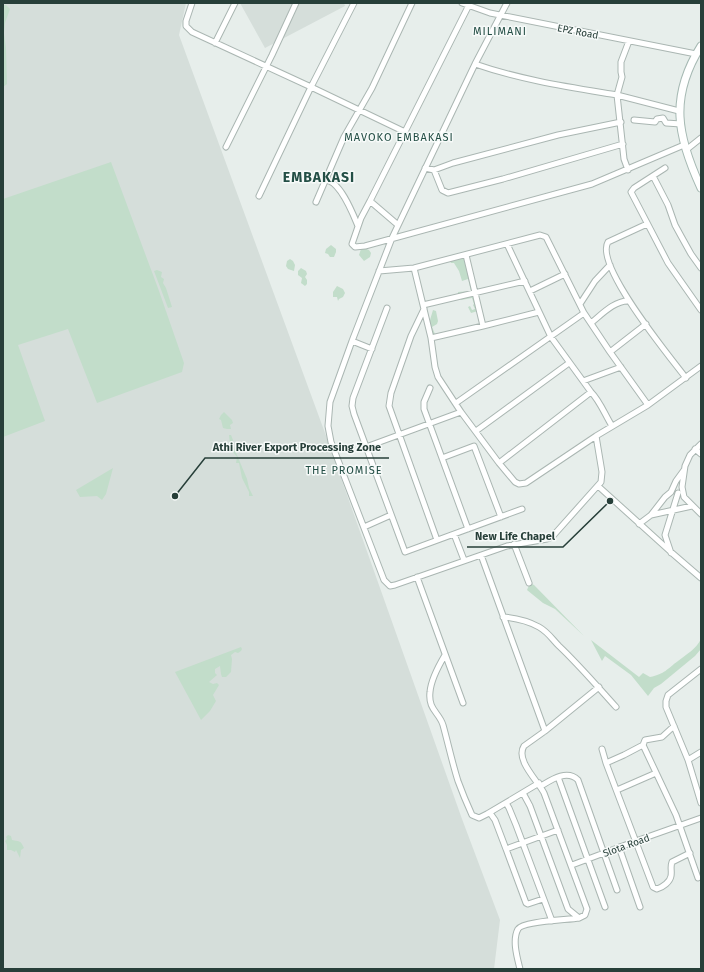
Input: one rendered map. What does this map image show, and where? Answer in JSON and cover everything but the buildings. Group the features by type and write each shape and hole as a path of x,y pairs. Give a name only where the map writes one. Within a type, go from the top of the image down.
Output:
{"main road":[{"path":"701,46 696,54 682,88 679,111 685,148 701,188"}],"street":[{"path":"192,3 186,21 186,26 192,32 311,86 405,132"},
{"path":"215,43 235,3"},
{"path":"226,147 296,3"},
{"path":"259,196 311,86 354,3"},
{"path":"316,202 344,137 372,88 412,3"},
{"name":"EPZ Road","path":"462,3 500,15 696,54"},
{"path":"506,3 475,64 392,238 330,402 328,426 331,442 384,580 390,586 514,544 552,537 601,482 602,472 596,436"},
{"path":"469,5 358,226 352,244 355,247 365,246 592,184 685,148 701,138"},
{"path":"628,170 624,159 617,94 622,77 620,72 621,62 629,41"},
{"path":"475,64 499,72 547,83 617,94 679,111"},
{"path":"634,120 655,122 657,119 663,118 666,123 681,124"},
{"path":"425,168 434,170 453,163 558,135 621,122"},
{"path":"434,170 442,190 448,192 503,179 623,144"},
{"path":"665,168 631,190 647,224 672,270 701,310"},
{"path":"653,176 668,205 675,225 691,254 701,268"},
{"path":"325,180 330,180 336,186 351,210 358,226"},
{"path":"370,201 398,225"},
{"path":"647,224 608,242 607,248 610,265 614,277 629,301 686,378"},
{"path":"379,271 414,268 540,235 546,237 584,313 620,367 648,404"},
{"path":"507,244 551,337 569,363 597,398 602,410 612,426"},
{"path":"466,255 483,326"},
{"path":"580,304 595,281 610,265"},
{"path":"414,268 431,338 438,377 461,412 515,482 522,484 526,483 596,436 648,404 701,366"},
{"path":"530,291 565,274"},
{"path":"424,307 525,281"},
{"path":"591,323 617,303 629,301"},
{"path":"424,307 389,401 389,410 437,540"},
{"path":"387,308 352,402 353,410 366,447 405,552 522,510"},
{"path":"431,338 539,312"},
{"path":"456,403 584,313"},
{"path":"610,352 646,324"},
{"path":"352,341 372,349"},
{"path":"476,432 569,363"},
{"path":"584,381 620,367"},
{"path":"430,388 424,405 429,423 468,529"},
{"path":"499,463 591,392"},
{"path":"366,447 461,412"},
{"path":"640,524 651,515 672,490 690,455 701,444"},
{"path":"442,458 474,446 501,517"},
{"path":"695,449 701,454"},
{"path":"672,553 665,535 680,494 684,469"},
{"path":"598,486 701,578"},
{"path":"672,490 680,494 701,514"},
{"path":"651,515 692,506"},
{"path":"364,527 391,514"},
{"path":"454,534 464,560"},
{"path":"514,544 529,583"},
{"path":"481,555 545,731"},
{"path":"417,577 463,703"},
{"path":"503,617 517,618 538,626 547,632 558,645 568,653 616,707"},
{"path":"445,655 431,685 430,702 433,710 442,723 458,782 472,815 479,818 523,793 552,779 568,775 574,776 578,780 617,890"},
{"path":"701,669 668,695 666,702 666,707 688,760 701,803"},
{"path":"520,969 516,952 516,936 518,929 524,924 579,918 585,915 587,909 572,865 540,785 525,766 521,756 522,750 524,746 599,687"},
{"path":"606,763 643,745 645,740 662,737 674,726"},
{"path":"643,745 680,826 698,878"},
{"path":"602,749 653,887 657,889 664,886 671,878 672,862 690,853"},
{"path":"688,760 701,752"},
{"path":"617,790 656,773"},
{"path":"558,777 605,907"},
{"path":"523,793 530,806 568,909 579,918"},
{"path":"506,803 523,842 552,921"},
{"path":"490,812 495,820 526,903 528,904 543,899"},
{"name":"Slota Road","path":"572,865 701,818"},
{"path":"506,848 558,830"},
{"path":"619,847 640,907"}],"shaded area":[{"path":"3,3 186,3 179,35 325,433 462,819 500,920 494,969 3,969"},
{"path":"240,3 344,3 345,6 265,48"}],"green space":[{"path":"3,5 6,5 10,9 5,23 4,33 7,84 3,87"},
{"path":"111,162 184,363 182,372 97,403 68,329 18,345 45,421 3,437 3,199"},
{"path":"331,245 336,249 334,257 330,257 325,253 326,249"},
{"path":"364,248 369,250 371,253 370,257 364,261 359,255 361,249"},
{"path":"465,257 473,292 458,295 458,292 471,291 468,279 462,281 459,271 454,263 451,263 450,261"},
{"path":"290,259 295,265 294,271 288,269 286,266 287,261"},
{"path":"301,268 306,271 307,274 305,277 307,284 305,286 301,283 302,278 298,275 298,271"},
{"path":"157,270 162,272 161,277 164,279 163,283 172,307 168,308 154,271"},
{"path":"337,286 343,289 345,293 338,301 337,297 333,297 333,292"},
{"path":"473,295 478,311 471,313 468,307 470,306 472,310 475,309 472,298 461,300 460,298"},
{"path":"433,310 436,311 438,321 437,324 432,327 435,334 433,335 428,321 430,320"},
{"path":"224,412 232,420 233,423 230,425 231,429 223,428 221,420 219,419"},
{"path":"229,435 231,435 233,440 232,443 253,496 249,496 249,492 242,478 239,463 236,463 237,457 230,444"},
{"path":"113,468 106,494 102,500 97,496 80,497 76,490"},
{"path":"530,583 534,585 584,636 555,609 543,603 527,590"},
{"path":"701,639 701,649 695,656 654,688 648,696 631,675 605,656 602,661 591,640 639,677 643,673 650,677 666,671 697,646"},
{"path":"241,647 241,651 238,653 235,652 231,655 231,672 226,677 222,677 220,666 215,669 215,673 217,675 209,682 213,684 217,683 219,685 213,695 216,701 210,711 201,720 175,672"},
{"path":"8,835 11,836 12,840 19,841 23,845 24,848 21,850 20,858 16,850 15,852 7,850 5,841"}],"place":[{"name":"Athi River Export Processing Zone","path":"175,496"},
{"name":"New Life Chapel","path":"610,501"}],"district":[{"name":"MILIMANI","path":"500,31"},
{"name":"MAVOKO EMBAKASI","path":"399,137"},
{"name":"EMBAKASI","path":"319,177"},
{"name":"THE PROMISE","path":"344,470"}]}
